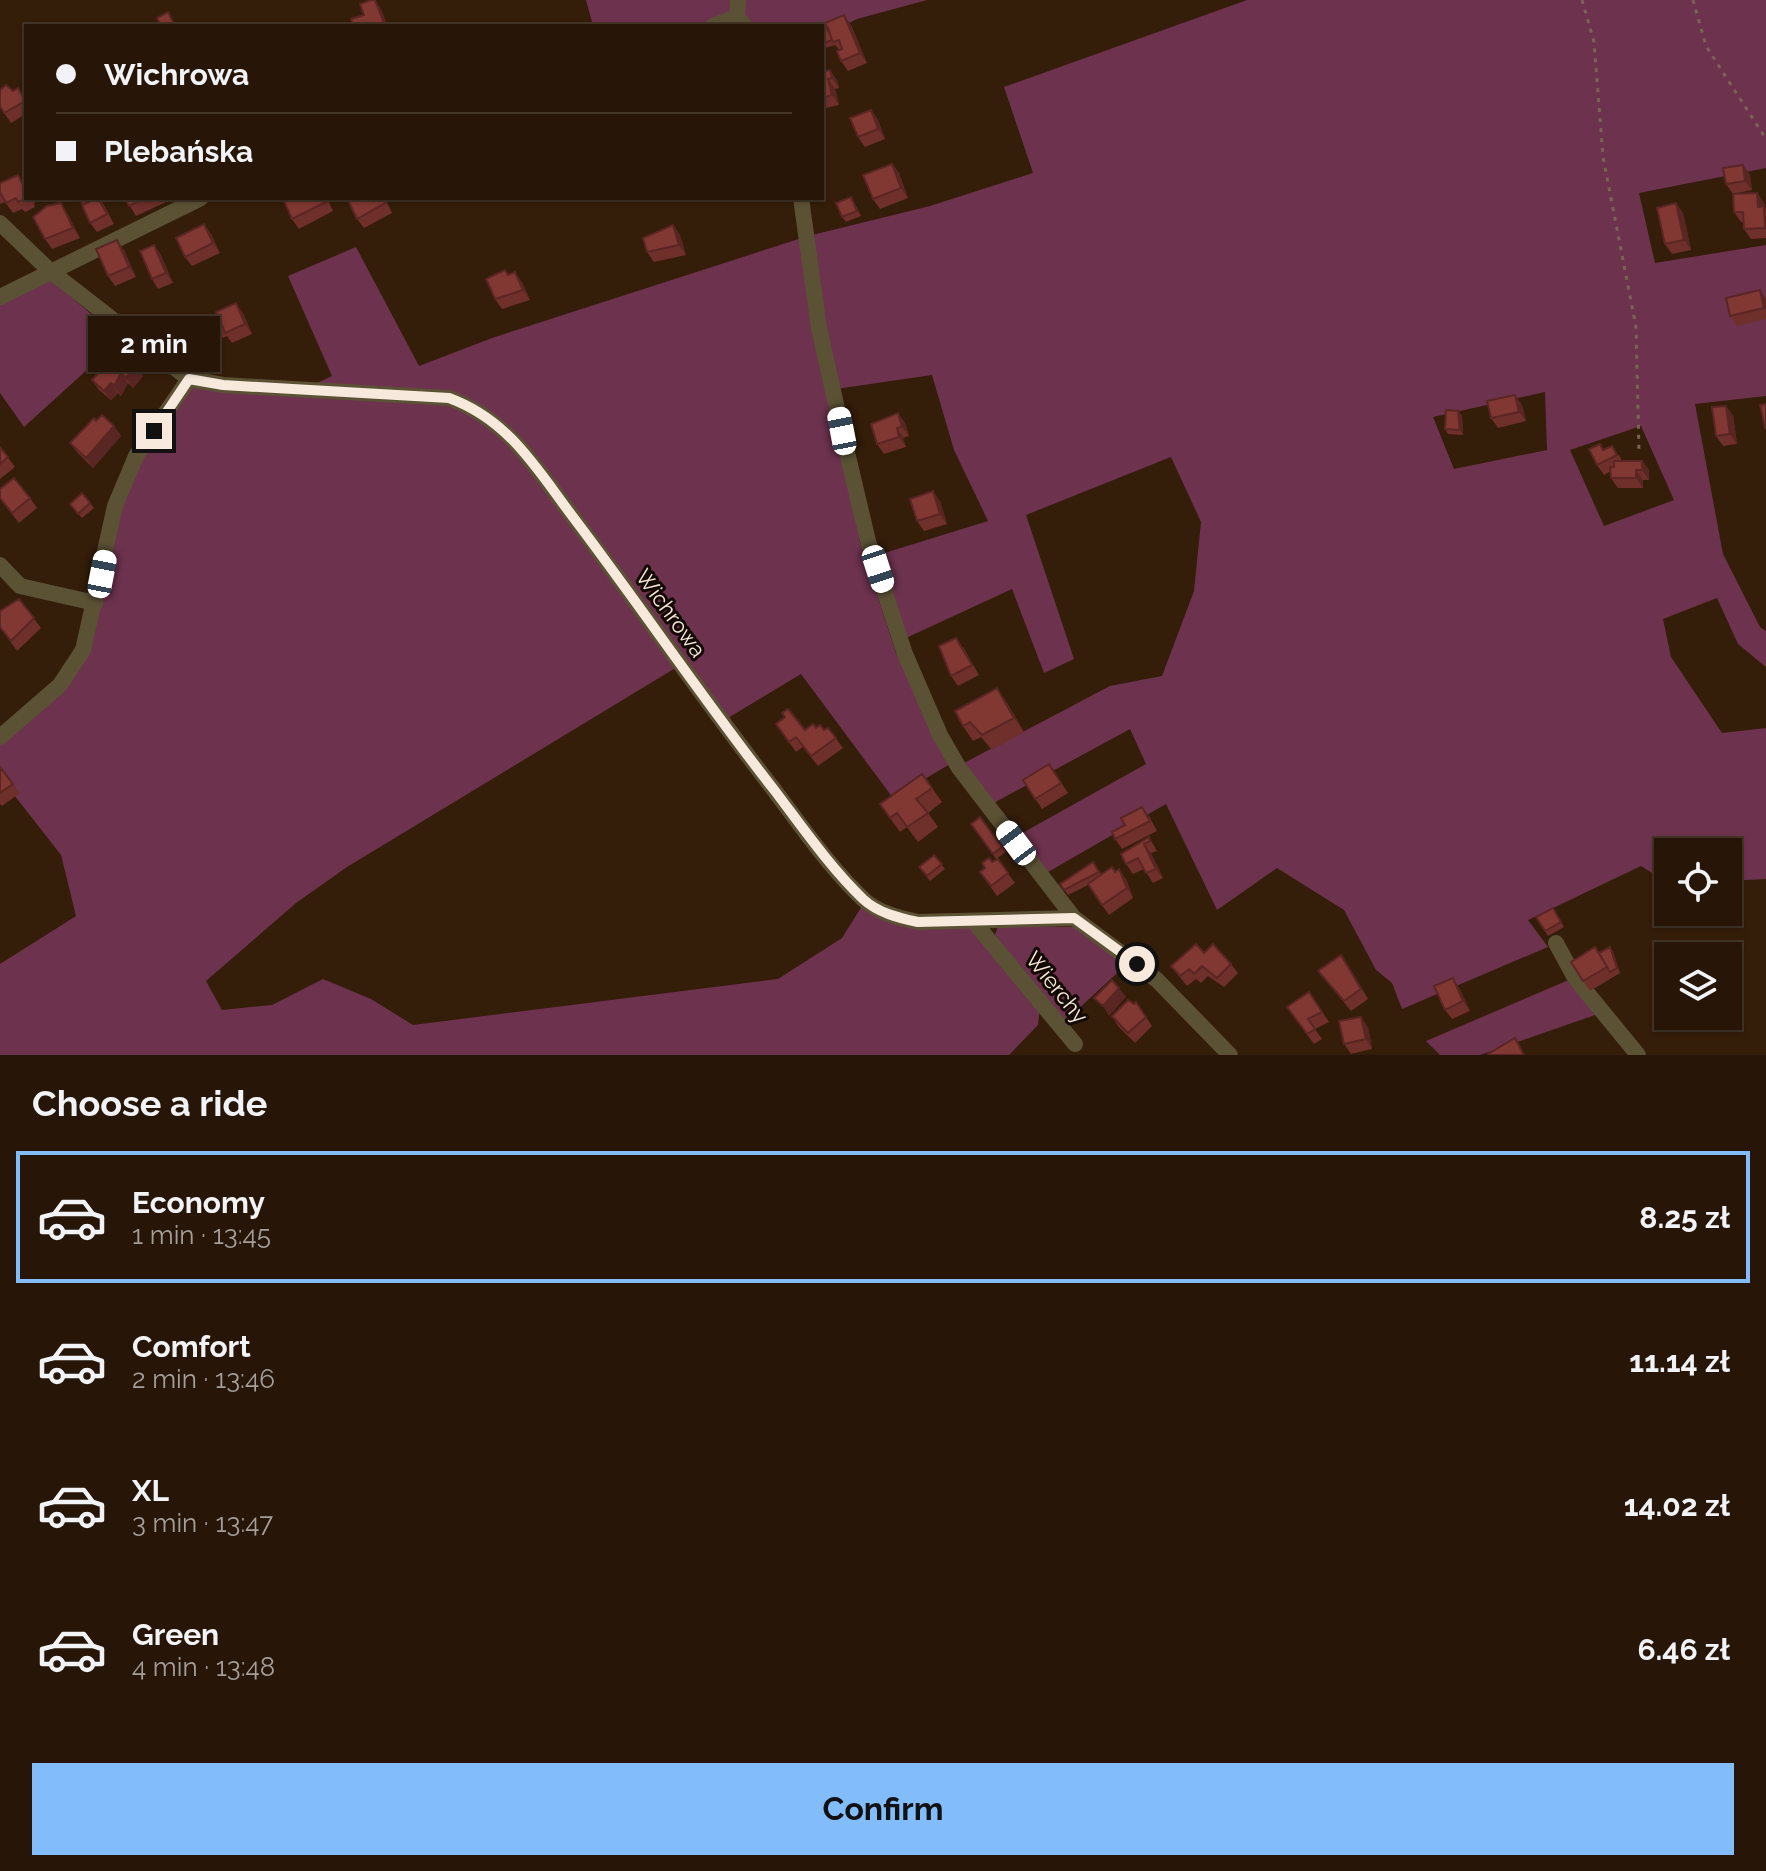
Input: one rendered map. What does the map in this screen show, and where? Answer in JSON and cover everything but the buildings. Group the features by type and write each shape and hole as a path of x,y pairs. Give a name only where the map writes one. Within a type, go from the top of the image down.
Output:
{"street":[{"path":"738,0 741,22"},
{"path":"0,297 49,270 197,200"},
{"path":"801,200 819,328 868,541 905,654 940,735 959,768 1074,918 1157,980 1230,1055"},
{"name":"Wichrowa","path":"0,223 49,270 189,379 223,385 449,398 478,409 495,421 533,464 722,722 820,850 865,902 894,917 918,922 1074,918"},
{"path":"0,737 60,685 83,650 115,506 136,456 189,379"},
{"path":"0,565 20,586 95,603"},
{"name":"Wierchy","path":"974,922 1075,1044"},
{"path":"1556,943 1575,978 1638,1055"}],"path":[{"path":"1582,0 1594,42 1603,157 1636,327 1639,451"},
{"path":"1693,0 1706,46 1766,139"}],"shaded area":[{"path":"586,0 927,0 857,19 824,35 824,24 592,24"},
{"path":"1247,0 1766,0 1766,168 1639,193 1655,263 1766,245 1766,396 1695,404 1723,554 1760,627 1766,631 1766,667 1738,644 1717,598 1663,619 1671,657 1722,733 1766,728 1766,879 1742,880 1742,838 1654,838 1654,874 1641,866 1528,920 1548,947 1402,1009 1392,983 1376,970 1344,910 1277,868 1217,910 1166,804 1048,872 1017,836 1146,764 1130,729 992,804 964,763 1110,686 1162,676 1194,591 1201,522 1171,457 1026,515 1074,659 1044,673 1012,589 906,638 878,555 988,521 954,450 932,375 829,390 860,542 896,653 950,764 893,798 801,674 728,718 687,661 347,867 296,903 206,981 222,1010 272,1005 323,979 371,999 413,1025 778,979 842,938 862,906 974,922 1040,1008 1038,1025 1009,1055 0,1055 0,964 76,916 61,855 0,777 0,737 83,650 115,506 189,379 309,387 332,376 288,276 356,247 419,366 492,338 808,236 930,206 1033,173 1004,87","holes":["1545,392 1547,450 1454,469 1433,417","1641,426 1674,500 1604,526 1570,450"]},
{"path":"47,277 121,339 24,427 0,393 0,305"},
{"path":"998,926 1074,927 1128,963 1063,1023 995,935"},
{"path":"1571,979 1598,1014 1480,1055 1440,1055 1426,1041"}],"route":[{"path":"154,431 189,379 223,385 309,387 449,398 478,409 495,421 533,464 722,722 820,850 865,902 894,917 918,922 1074,918 1137,964"}]}
